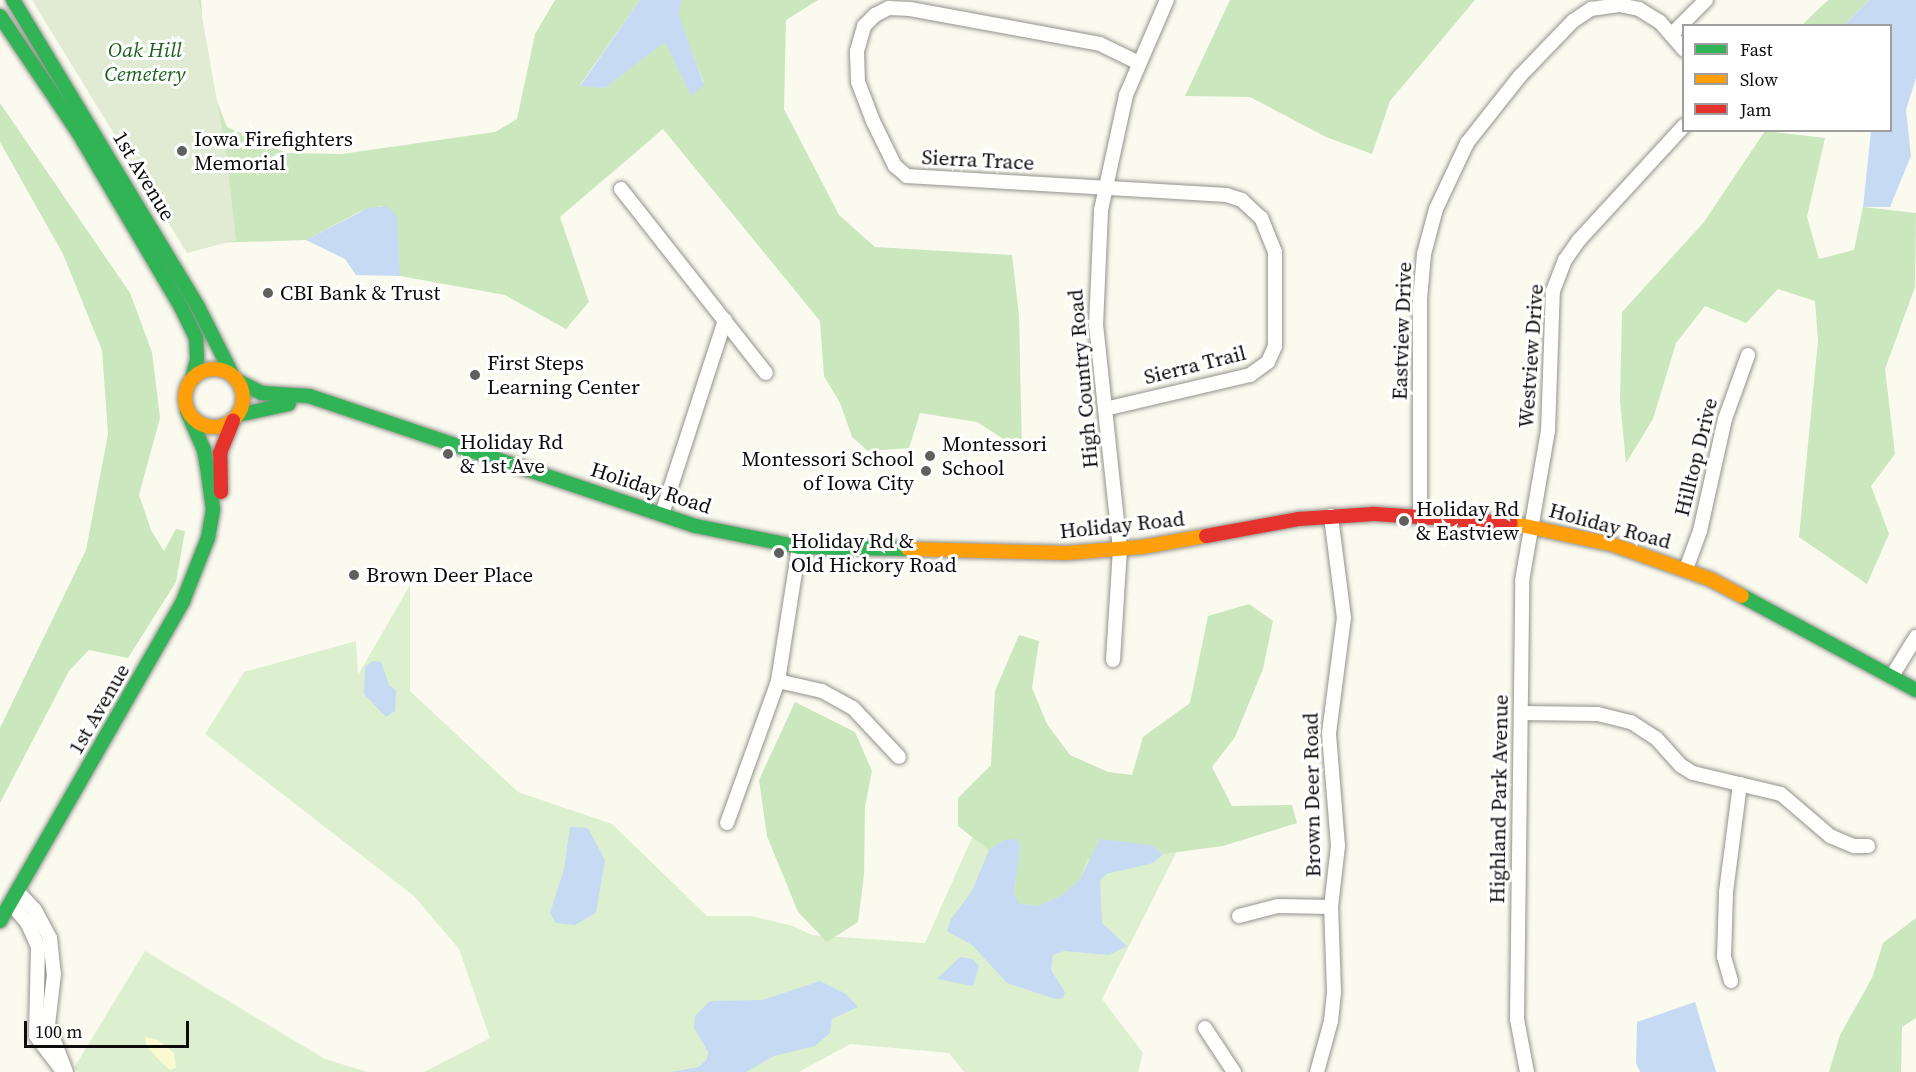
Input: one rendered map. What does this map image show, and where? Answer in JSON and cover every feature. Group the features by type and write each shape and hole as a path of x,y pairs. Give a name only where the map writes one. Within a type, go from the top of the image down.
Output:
{"street":[{"name":"1st Avenue","path":"14,0 198,307 236,379"},
{"name":"High Country Road","path":"1113,660 1120,549 1096,326 1096,274 1105,188 1126,95 1167,0"},
{"path":"1682,49 1672,34 1706,0"},
{"name":"Eastview Drive","path":"1420,514 1421,287 1424,254 1450,175 1487,113 1581,15 1605,6 1631,7 1651,15 1672,34"},
{"name":"Sierra Trace","path":"1105,188 907,176 895,166 858,82 859,41 864,26 874,15 889,8 910,9 1100,44 1139,63"},
{"name":"1st Avenue","path":"0,16 78,132 191,327 197,349 192,379"},
{"name":"Westview Drive","path":"1532,526 1548,431 1551,319 1557,276 1579,240 1682,127"},
{"name":"Sierra Trail","path":"1105,188 1227,195 1252,208 1270,233 1275,252 1275,346 1262,370 1251,375 1105,409"},
{"path":"621,189 766,373"},
{"path":"662,514 725,320"},
{"name":"Hilltop Drive","path":"1686,569 1700,531 1725,419 1748,355"},
{"path":"207,369 236,379 243,398 236,418 208,427 187,411 184,394 192,379 207,369"},
{"name":"Holiday Road","path":"236,379 262,393 309,396 317,401 728,534 799,547 1007,554 1120,549 1331,516 1420,514 1532,526 1611,544 1686,569 1779,613 1916,690"},
{"name":"Holiday Road","path":"236,418 274,404 317,401"},
{"name":"1st Avenue","path":"187,411 204,450 213,509"},
{"name":"1st Avenue","path":"0,921 15,899 183,601 208,538 213,509 221,492 220,453 236,418"},
{"name":"Brown Deer Road","path":"1317,1072 1331,1021 1334,991 1331,907 1338,846 1330,760 1330,704 1344,618 1331,516"},
{"name":"Highland Park Avenue","path":"1527,1072 1517,1019 1522,581 1532,526"},
{"path":"727,822 778,681 799,547"},
{"path":"1892,676 1916,636"},
{"path":"778,681 822,691 853,708 899,757"},
{"path":"1521,713 1615,716 1643,728 1693,773 1781,794 1830,836 1854,846 1868,846"},
{"path":"1731,981 1724,957 1725,892 1740,784"},
{"path":"15,899 35,910 50,938 54,974 48,1025 65,1072"},
{"path":"1239,916 1278,906 1331,907"},
{"path":"1205,1028 1234,1072"}],"shaded area":[{"path":"180,0 201,0 205,70 227,127 287,153 342,154 495,132 517,119 535,34 555,0 640,0 580,85 605,88 665,41 704,84 678,16 681,0 818,0 786,20 784,109 839,215 875,247 1012,255 1019,316 1022,451 977,422 920,413 909,448 868,451 852,437 840,403 824,376 820,321 663,129 560,217 589,302 566,329 505,295 400,276 381,206 359,212 306,240 210,243"},
{"path":"1230,0 1475,0 1390,101 1372,154 1326,137 1250,97 1185,96"},
{"path":"1828,0 1869,0 1845,24 1803,24"},
{"path":"0,103 130,293 152,352 160,418 139,495 151,530 164,551 176,529 185,531 176,582 128,658 89,650 69,671 0,803 0,728 86,550 108,434 102,350 63,254 0,142"},
{"path":"1764,132 1825,138 1807,217 1819,259 1854,250 1863,207 1916,213 1915,287 1885,369 1895,454 1871,486 1889,534 1867,584 1799,537 1818,341 1815,301 1778,289 1746,323 1705,306 1676,343 1653,419 1626,463 1620,401 1622,312 1704,222"},
{"path":"410,585 410,691 518,792 612,824 707,916 751,916 793,926 812,935 925,943 979,822 1191,824 1102,999 1143,1053 1138,1072 964,1072 949,1053 850,1044 799,1072 424,1072 490,1038 459,949 414,896 205,734 244,672 356,641 358,675"},
{"path":"1249,604 1273,621 1263,669 1235,737 1212,767 1232,806 1292,805 1297,823 1223,846 1163,854 1151,845 1087,860 1080,879 1061,896 1038,906 1020,904 1014,894 1020,846 1004,840 989,850 958,826 958,798 991,765 995,691 1019,635 1039,641 1032,688 1047,724 1070,755 1108,772 1132,775 1143,737 1190,703 1208,616"},
{"path":"795,702 855,732 872,771 865,807 864,875 858,922 827,942 798,912 767,836 759,780"},
{"path":"1916,918 1916,1018 1902,1027 1901,1072 1829,1072 1840,1035 1872,978 1883,943"},
{"path":"145,951 325,1059 368,1072 79,1072 74,1068"}],"sand":[{"path":"145,1037 158,1040 174,1053 176,1068 170,1070 162,1063 147,1047"}],"green space":[{"name":"Oak Hill Cemetery","path":"32,0 199,0 226,151 236,240 187,253"}],"water":[{"path":"640,0 681,0 679,16 704,85 691,96 665,42 605,88 580,86"},
{"path":"1869,0 1916,0 1916,78 1906,110 1911,156 1890,207 1863,207 1871,132 1892,132 1892,24 1845,24"},
{"path":"387,206 397,217 400,276 356,275 345,259 306,240 368,208"},
{"path":"373,661 381,662 389,685 396,690 395,711 386,717 364,694 365,667"},
{"path":"570,827 588,828 605,860 596,913 575,925 556,923 550,913 564,869"},
{"path":"1017,839 1020,846 1014,894 1020,904 1038,906 1061,896 1080,879 1100,839 1151,845 1163,854 1153,863 1106,874 1100,881 1102,923 1127,946 1109,955 1064,951 1053,955 1051,970 1065,992 1063,998 1055,999 1007,983 972,945 947,931 951,919 972,891 989,850 1004,840"},
{"path":"960,957 973,959 979,966 973,986 937,979"},
{"path":"820,981 846,994 858,1007 832,1019 830,1033 815,1046 774,1056 746,1072 671,1072 699,1067 707,1059 708,1052 694,1028 695,1016 710,1001 763,1000"},
{"path":"1695,1002 1716,1072 1640,1072 1636,1063 1637,1022"}],"traffic: fast":[{"path":"13,0 198,307 233,376"},
{"path":"0,16 78,132 181,307 196,338 197,360 192,379"},
{"path":"238,381 262,393 309,396 696,526 799,547 908,549"},
{"path":"238,415 289,404"},
{"path":"0,921 183,601 208,538 213,509 208,473 204,450 187,411"},
{"path":"1742,596 1916,690"}],"traffic: slow":[{"path":"208,369 220,369 235,377 243,392 243,398 243,404 235,419 220,427 208,427 193,419 185,404 185,392 193,377 208,369"},
{"path":"1511,523 1611,544 1710,579 1742,596"},
{"path":"908,549 1067,553 1142,547 1206,536"}],"traffic: jam":[{"path":"221,492 220,453 233,421"},
{"path":"1206,536 1299,519 1374,514 1511,523"}],"place":[{"name":"Iowa Firefighters Memorial","path":"182,151"},
{"name":"CBI Bank & Trust","path":"268,293"},
{"name":"First Steps Learning Center","path":"475,375"},
{"name":"Holiday Rd & 1st Ave","path":"448,454"},
{"name":"Montessori School","path":"930,456"},
{"name":"Montessori School of Iowa City","path":"926,471"},
{"name":"Holiday Rd & Eastview","path":"1404,521"},
{"name":"Holiday Rd & Old Hickory Road","path":"779,553"},
{"name":"Brown Deer Place","path":"354,575"}]}
